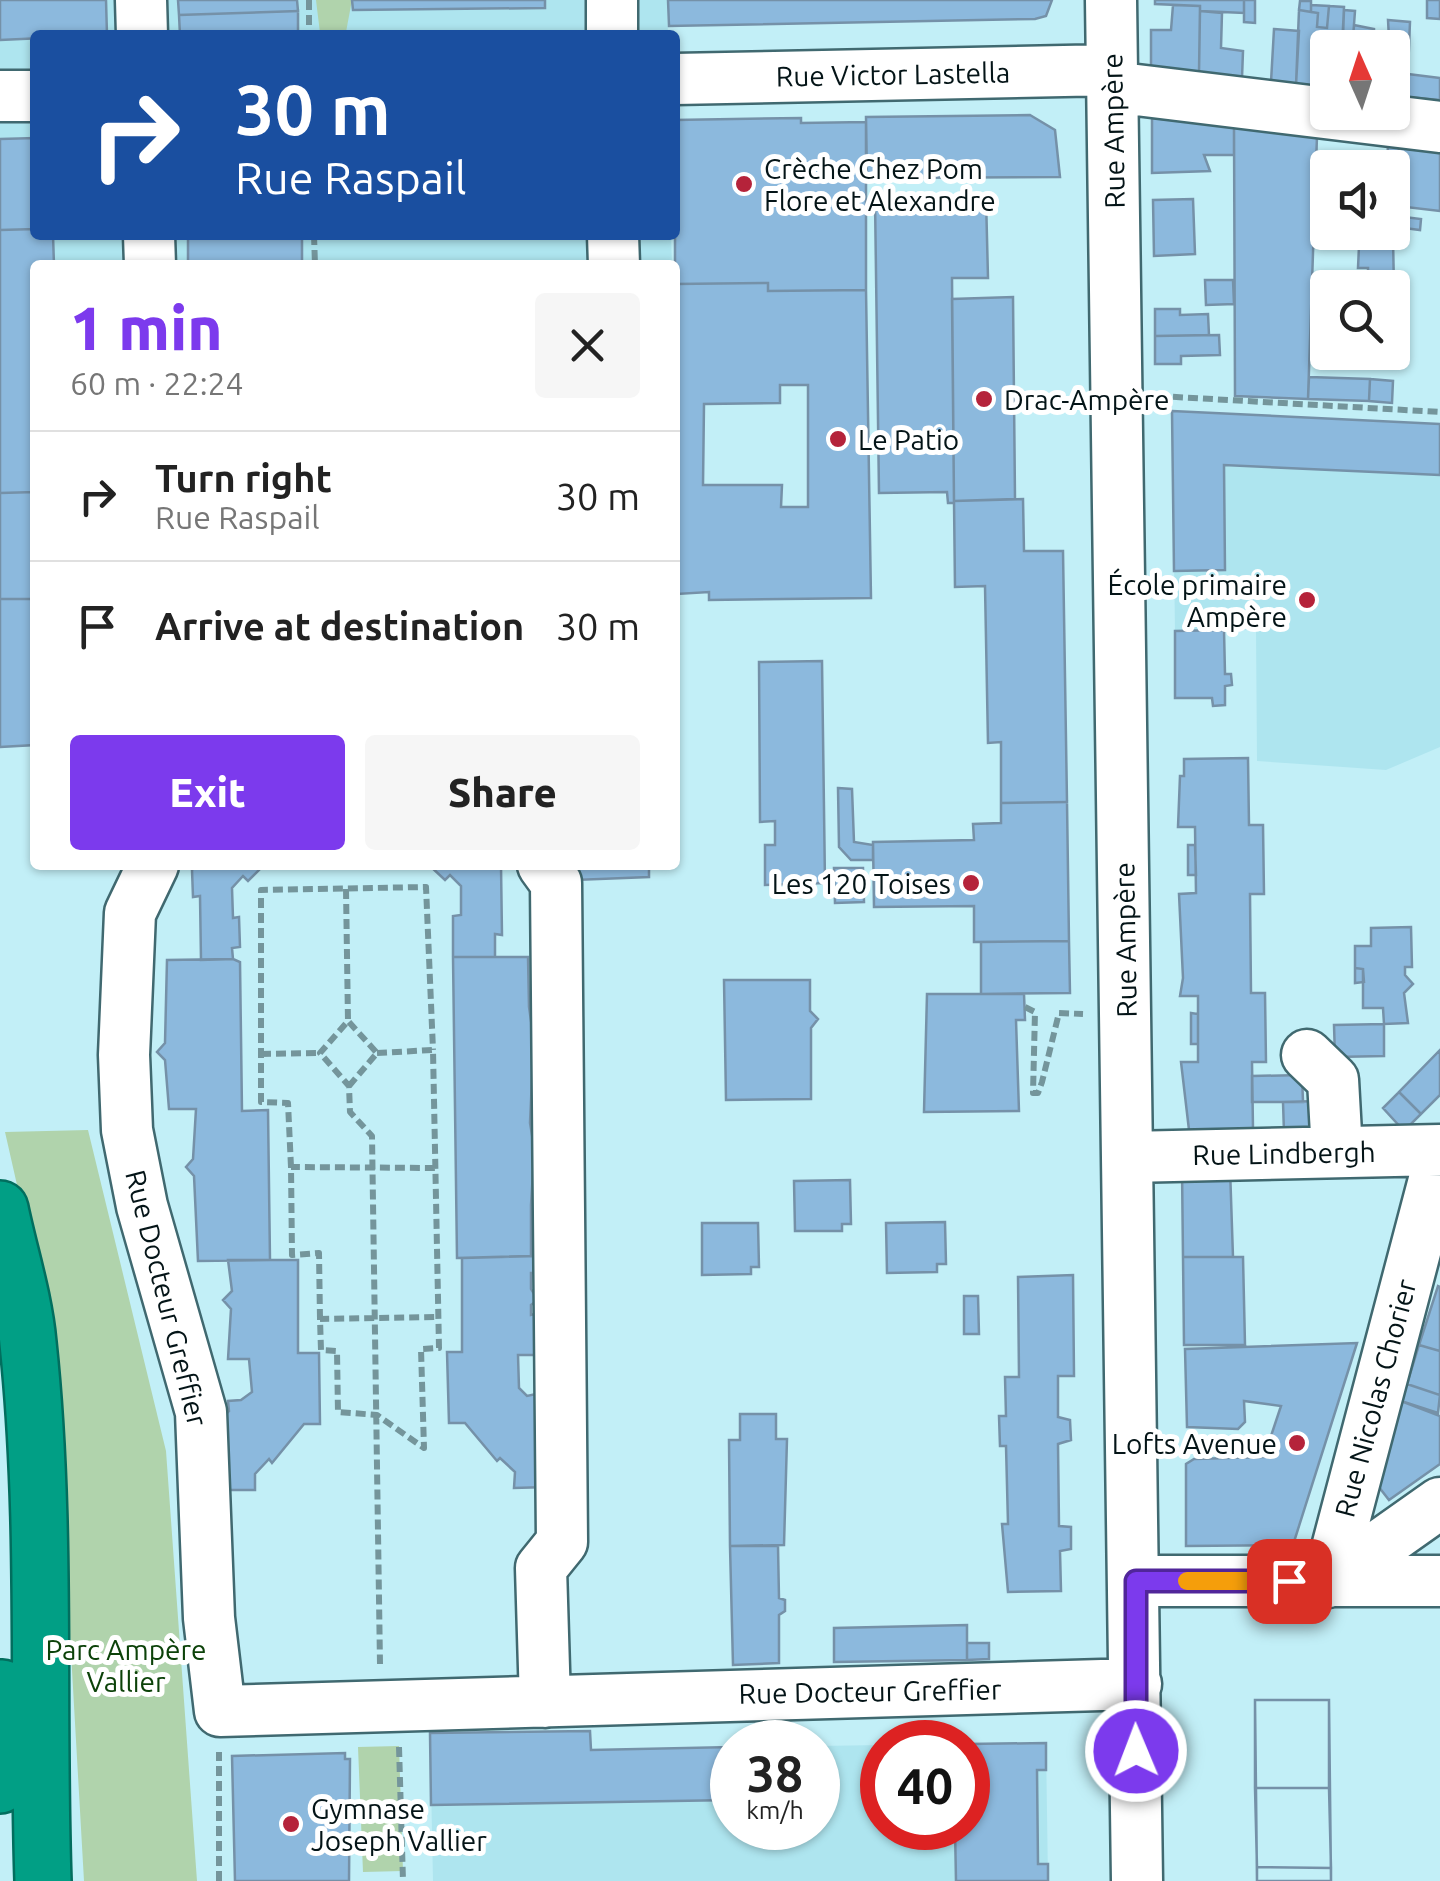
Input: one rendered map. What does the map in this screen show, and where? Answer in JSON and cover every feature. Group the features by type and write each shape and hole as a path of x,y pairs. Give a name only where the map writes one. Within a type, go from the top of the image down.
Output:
{"highway":[{"path":"0,1209 28,1340 40,1543 38,1719 43,1881"},
{"path":"3,1530 38,1719"},
{"path":"0,1785 3,1530"}],"street":[{"path":"141,0 142,30"},
{"path":"612,0 612,30"},
{"name":"Rue Ampère","path":"1110,0 1138,1881"},
{"name":"Rue Victor Lastella","path":"680,79 1112,79 1440,127"},
{"path":"0,96 30,96"},
{"name":"Rue Docteur Greffier","path":"151,870 130,913 124,1055 128,1130 142,1206 200,1412 209,1618 220,1711 1136,1684"},
{"path":"545,1702 541,1568 562,1542 556,883 547,870"},
{"path":"1307,1055 1333,1080 1337,1152"},
{"name":"Rue Lindbergh","path":"1129,1157 1440,1153"},
{"name":"Rue Nicolas Chorier","path":"1328,1582 1440,1153"},
{"path":"1328,1582 1440,1502"},
{"path":"1136,1581 1440,1581"}],"path":[{"path":"309,0 309,30"},
{"path":"1117,394 1440,412"},
{"path":"426,887 440,1348 421,1349 424,1448 377,1414 338,1412 337,1351 321,1350 319,1253 292,1255 288,1104 261,1102 261,890 346,889 426,887"},
{"path":"346,889 348,1021 377,1053"},
{"path":"1024,1008 1035,1012 1033,1093 1038,1093 1042,1082 1060,1013 1126,1013"},
{"path":"261,1054 320,1053 348,1021"},
{"path":"349,1086 377,1053 432,1050"},
{"path":"320,1053 349,1086 350,1112 372,1136 374,1317 389,1705 403,1881"},
{"path":"290,1168 435,1168"},
{"path":"320,1318 439,1317"},
{"path":"219,1881 220,1711"}],"shaded area":[{"path":"0,0 667,0 668,30 30,30 30,240 671,240 672,260 30,260 30,746 0,748"},
{"name":"École primaire Ampère","path":"1172,411 1440,424 1440,747 1386,770 1257,761 1256,630 1175,631"},
{"path":"590,1731 592,1750 710,1747 710,1850 840,1850 840,1746 860,1745 860,1850 990,1850 990,1744 1046,1743 1048,1881 433,1881 430,1733"}],"green space":[{"path":"316,0 352,0 346,30 320,30"},
{"name":"Parc Ampère Vallier","path":"88,1130 166,1451 197,1881 84,1881 60,1459 42,1295 5,1132"},
{"path":"399,1746 403,1871 363,1872 358,1747"}],"building":[{"path":"0,0 106,0 107,30 30,30 30,39 0,40"},
{"path":"178,0 297,0 298,11 179,15"},
{"path":"352,0 545,0 545,8 353,10"},
{"path":"668,0 1052,0 1046,16 1035,19 669,26"},
{"path":"1155,0 1244,0 1244,13 1200,11 1200,6 1155,4"},
{"path":"1244,0 1255,0 1255,23 1244,22"},
{"path":"1427,0 1440,0 1440,19 1427,18"},
{"path":"1300,1 1311,1 1311,12 1299,10"},
{"path":"1173,5 1200,6 1199,73 1151,68 1151,30 1171,30"},
{"path":"1311,5 1329,6 1327,28 1317,27 1318,13 1311,12"},
{"path":"1329,6 1344,7 1343,30 1310,30 1310,86 1296,85 1299,10 1318,13 1317,27 1327,28"},
{"path":"1344,10 1355,11 1354,30 1343,30"},
{"path":"298,11 298,30 180,30 179,15"},
{"path":"1200,11 1222,13 1221,48 1243,51 1242,78 1199,73"},
{"path":"1388,20 1410,22 1410,30 1389,30"},
{"path":"1274,29 1299,31 1296,85 1271,82"},
{"path":"1410,74 1440,78 1440,100 1410,97"},
{"path":"1030,115 1055,130 1060,177 867,178 866,117"},
{"path":"801,118 801,123 866,122 866,290 768,291 768,283 680,284 675,240 680,240 680,120"},
{"path":"1152,118 1234,126 1234,155 1204,155 1210,171 1152,173"},
{"path":"1234,126 1317,136 1317,150 1310,150 1310,250 1313,250 1308,399 1235,396"},
{"path":"30,138 30,229 0,230 0,139"},
{"path":"1399,146 1440,151 1440,211 1410,208 1410,150 1399,150"},
{"path":"986,198 988,278 952,278 954,503 948,503 947,492 879,493 875,199"},
{"path":"1193,199 1195,254 1154,256 1153,200"},
{"path":"1410,218 1421,219 1420,230 1410,229"},
{"path":"30,229 30,240 53,240 54,260 30,260 30,492 0,493 0,230"},
{"path":"188,240 302,240 302,260 188,260"},
{"path":"1359,250 1393,250 1394,270 1358,268"},
{"path":"1205,280 1233,280 1234,304 1206,305"},
{"name":"Le Patio","path":"768,283 768,291 866,290 871,598 709,600 709,592 680,594 680,284","holes":["780,385 808,385 808,507 781,507 782,485 703,485 704,404 780,403"]},
{"name":"Drac-Ampère","path":"1013,297 1015,499 954,501 952,299"},
{"path":"1155,309 1180,309 1180,315 1208,314 1209,335 1155,336"},
{"path":"1219,335 1220,355 1181,356 1181,364 1155,364 1155,336"},
{"path":"1309,377 1370,379 1369,401 1308,399"},
{"path":"1370,379 1393,381 1392,403 1369,401"},
{"path":"1172,411 1440,424 1440,475 1224,465 1225,570 1174,571"},
{"path":"30,492 30,599 0,599 0,493"},
{"path":"1023,499 1024,551 1063,551 1067,802 1001,803 1001,742 988,743 985,586 955,587 954,501"},
{"path":"0,599 30,599 30,745 0,747"},
{"path":"1224,630 1225,674 1231,674 1232,685 1225,686 1225,705 1213,706 1212,698 1175,698 1175,631"},
{"path":"822,661 825,883 765,885 765,845 775,845 775,821 760,822 759,662"},
{"path":"1248,758 1249,825 1263,825 1264,894 1250,894 1251,993 1265,993 1266,1062 1252,1062 1253,1129 1189,1130 1181,1062 1198,1062 1198,996 1180,996 1183,978 1179,894 1196,893 1195,827 1178,827 1180,776 1184,776 1184,759"},
{"path":"838,788 852,789 854,842 873,845 873,860 851,860 839,847"},
{"name":"Les 120 Toises","path":"1067,802 1069,941 974,942 974,906 874,907 873,842 974,840 973,824 1001,823 1001,803"},
{"path":"1188,845 1195,845 1196,875 1188,875"},
{"path":"834,868 863,868 864,902 835,903"},
{"path":"192,870 259,870 248,881 243,876 232,888 233,918 239,917 240,947 232,948 233,959 201,960 200,896 193,897"},
{"path":"434,870 501,870 502,935 495,934 495,957 453,957 453,916 461,915 461,886 450,875 445,880"},
{"path":"575,870 649,870 649,877 575,880"},
{"path":"1411,927 1412,967 1405,967 1405,975 1413,984 1404,993 1408,1023 1384,1024 1383,1008 1363,1008 1363,969 1355,968 1355,946 1371,946 1371,928"},
{"path":"1069,941 1070,993 981,994 981,942"},
{"path":"453,957 528,957 529,1007 536,1055 530,1123 538,1171 533,1172 531,1256 457,1258"},
{"path":"167,960 240,962 242,1111 268,1110 270,1260 198,1261 194,1176 186,1167 193,1159 196,1109 169,1109 165,1060 157,1052 165,1043"},
{"path":"1355,968 1363,969 1364,982 1355,983"},
{"path":"724,980 810,980 810,1011 818,1019 811,1028 811,1099 726,1100"},
{"path":"927,994 1024,994 1025,1020 1016,1020 1019,1111 924,1112"},
{"path":"1191,1013 1198,1014 1198,1044 1191,1044"},
{"path":"1384,1024 1384,1056 1335,1057 1334,1025"},
{"path":"1440,1050 1440,1095 1421,1114 1399,1092"},
{"path":"1302,1075 1303,1102 1252,1102 1252,1076"},
{"path":"1399,1092 1421,1114 1404,1131 1383,1108"},
{"path":"1319,1101 1319,1132 1284,1133 1283,1102"},
{"path":"1230,1168 1233,1257 1183,1257 1182,1169"},
{"path":"850,1180 851,1224 842,1224 842,1231 795,1231 794,1181"},
{"path":"945,1222 946,1264 937,1264 937,1272 887,1273 886,1223"},
{"path":"702,1223 758,1223 759,1267 751,1267 751,1274 702,1275"},
{"path":"538,1256 539,1273 531,1273 531,1289 538,1300 531,1305 531,1315 539,1313 540,1355 518,1355 519,1388 527,1396 536,1394 548,1487 514,1488 515,1472 500,1458 497,1461 465,1423 449,1423 447,1352 462,1352 462,1258"},
{"path":"1183,1257 1243,1257 1245,1345 1184,1345"},
{"path":"228,1260 298,1260 298,1353 319,1353 320,1424 304,1424 272,1463 269,1459 255,1474 255,1490 221,1490 220,1420 229,1411 228,1401 241,1400 252,1392 249,1359 228,1359 231,1309 223,1300 232,1291"},
{"path":"1073,1275 1074,1376 1058,1376 1058,1417 1070,1420 1071,1440 1058,1444 1059,1526 1071,1527 1071,1549 1060,1551 1061,1591 1008,1592 1002,1524 1008,1524 1006,1446 1000,1446 999,1416 1006,1416 1005,1377 1019,1377 1018,1277"},
{"path":"1440,1287 1440,1351 1419,1345"},
{"path":"964,1296 978,1296 979,1334 964,1334"},
{"name":"Lofts Avenue","path":"1357,1343 1293,1545 1186,1546 1186,1464 1194,1459 1264,1457 1281,1406 1244,1401 1245,1422 1238,1429 1187,1427 1185,1349"},
{"path":"1419,1345 1440,1351 1440,1395 1407,1384"},
{"path":"1407,1384 1440,1395 1438,1413 1401,1401"},
{"path":"1401,1401 1440,1416 1440,1464 1389,1500 1375,1482"},
{"path":"740,1414 776,1414 776,1439 787,1439 784,1545 730,1546 729,1440 740,1440"},
{"path":"730,1546 778,1546 779,1598 785,1600 785,1611 779,1615 779,1663 733,1665"},
{"path":"967,1625 967,1660 834,1662 834,1628"},
{"path":"967,1643 989,1643 989,1659 967,1660"},
{"path":"1255,1700 1329,1700 1331,1881 1257,1881"},
{"path":"1255,1700 1329,1700 1329,1788 1255,1788"},
{"path":"590,1731 591,1750 710,1747 710,1800 431,1805 430,1733"},
{"path":"1046,1743 1046,1770 1037,1770 1038,1864 1048,1864 1048,1881 956,1881 955,1850 990,1850 990,1744"},
{"name":"Gymnase Joseph Vallier","path":"345,1753 345,1759 350,1759 349,1881 235,1881 232,1756"},
{"path":"1255,1788 1329,1788 1331,1868 1257,1867"},
{"path":"1257,1867 1331,1868 1331,1881 1257,1881"}],"slow traffic":[{"path":"1187,1581 1251,1581"}],"place":[{"name":"Crèche Chez Pom Flore et Alexandre","path":"744,184"},
{"name":"Drac-Ampère","path":"984,399"},
{"name":"Le Patio","path":"838,439"},
{"name":"École primaire Ampère","path":"1307,600"},
{"name":"Les 120 Toises","path":"971,883"},
{"name":"Lofts Avenue","path":"1297,1443"},
{"name":"Gymnase Joseph Vallier","path":"291,1824"}],"route":[{"path":"1136,1751 1136,1581 1289,1581"}]}
